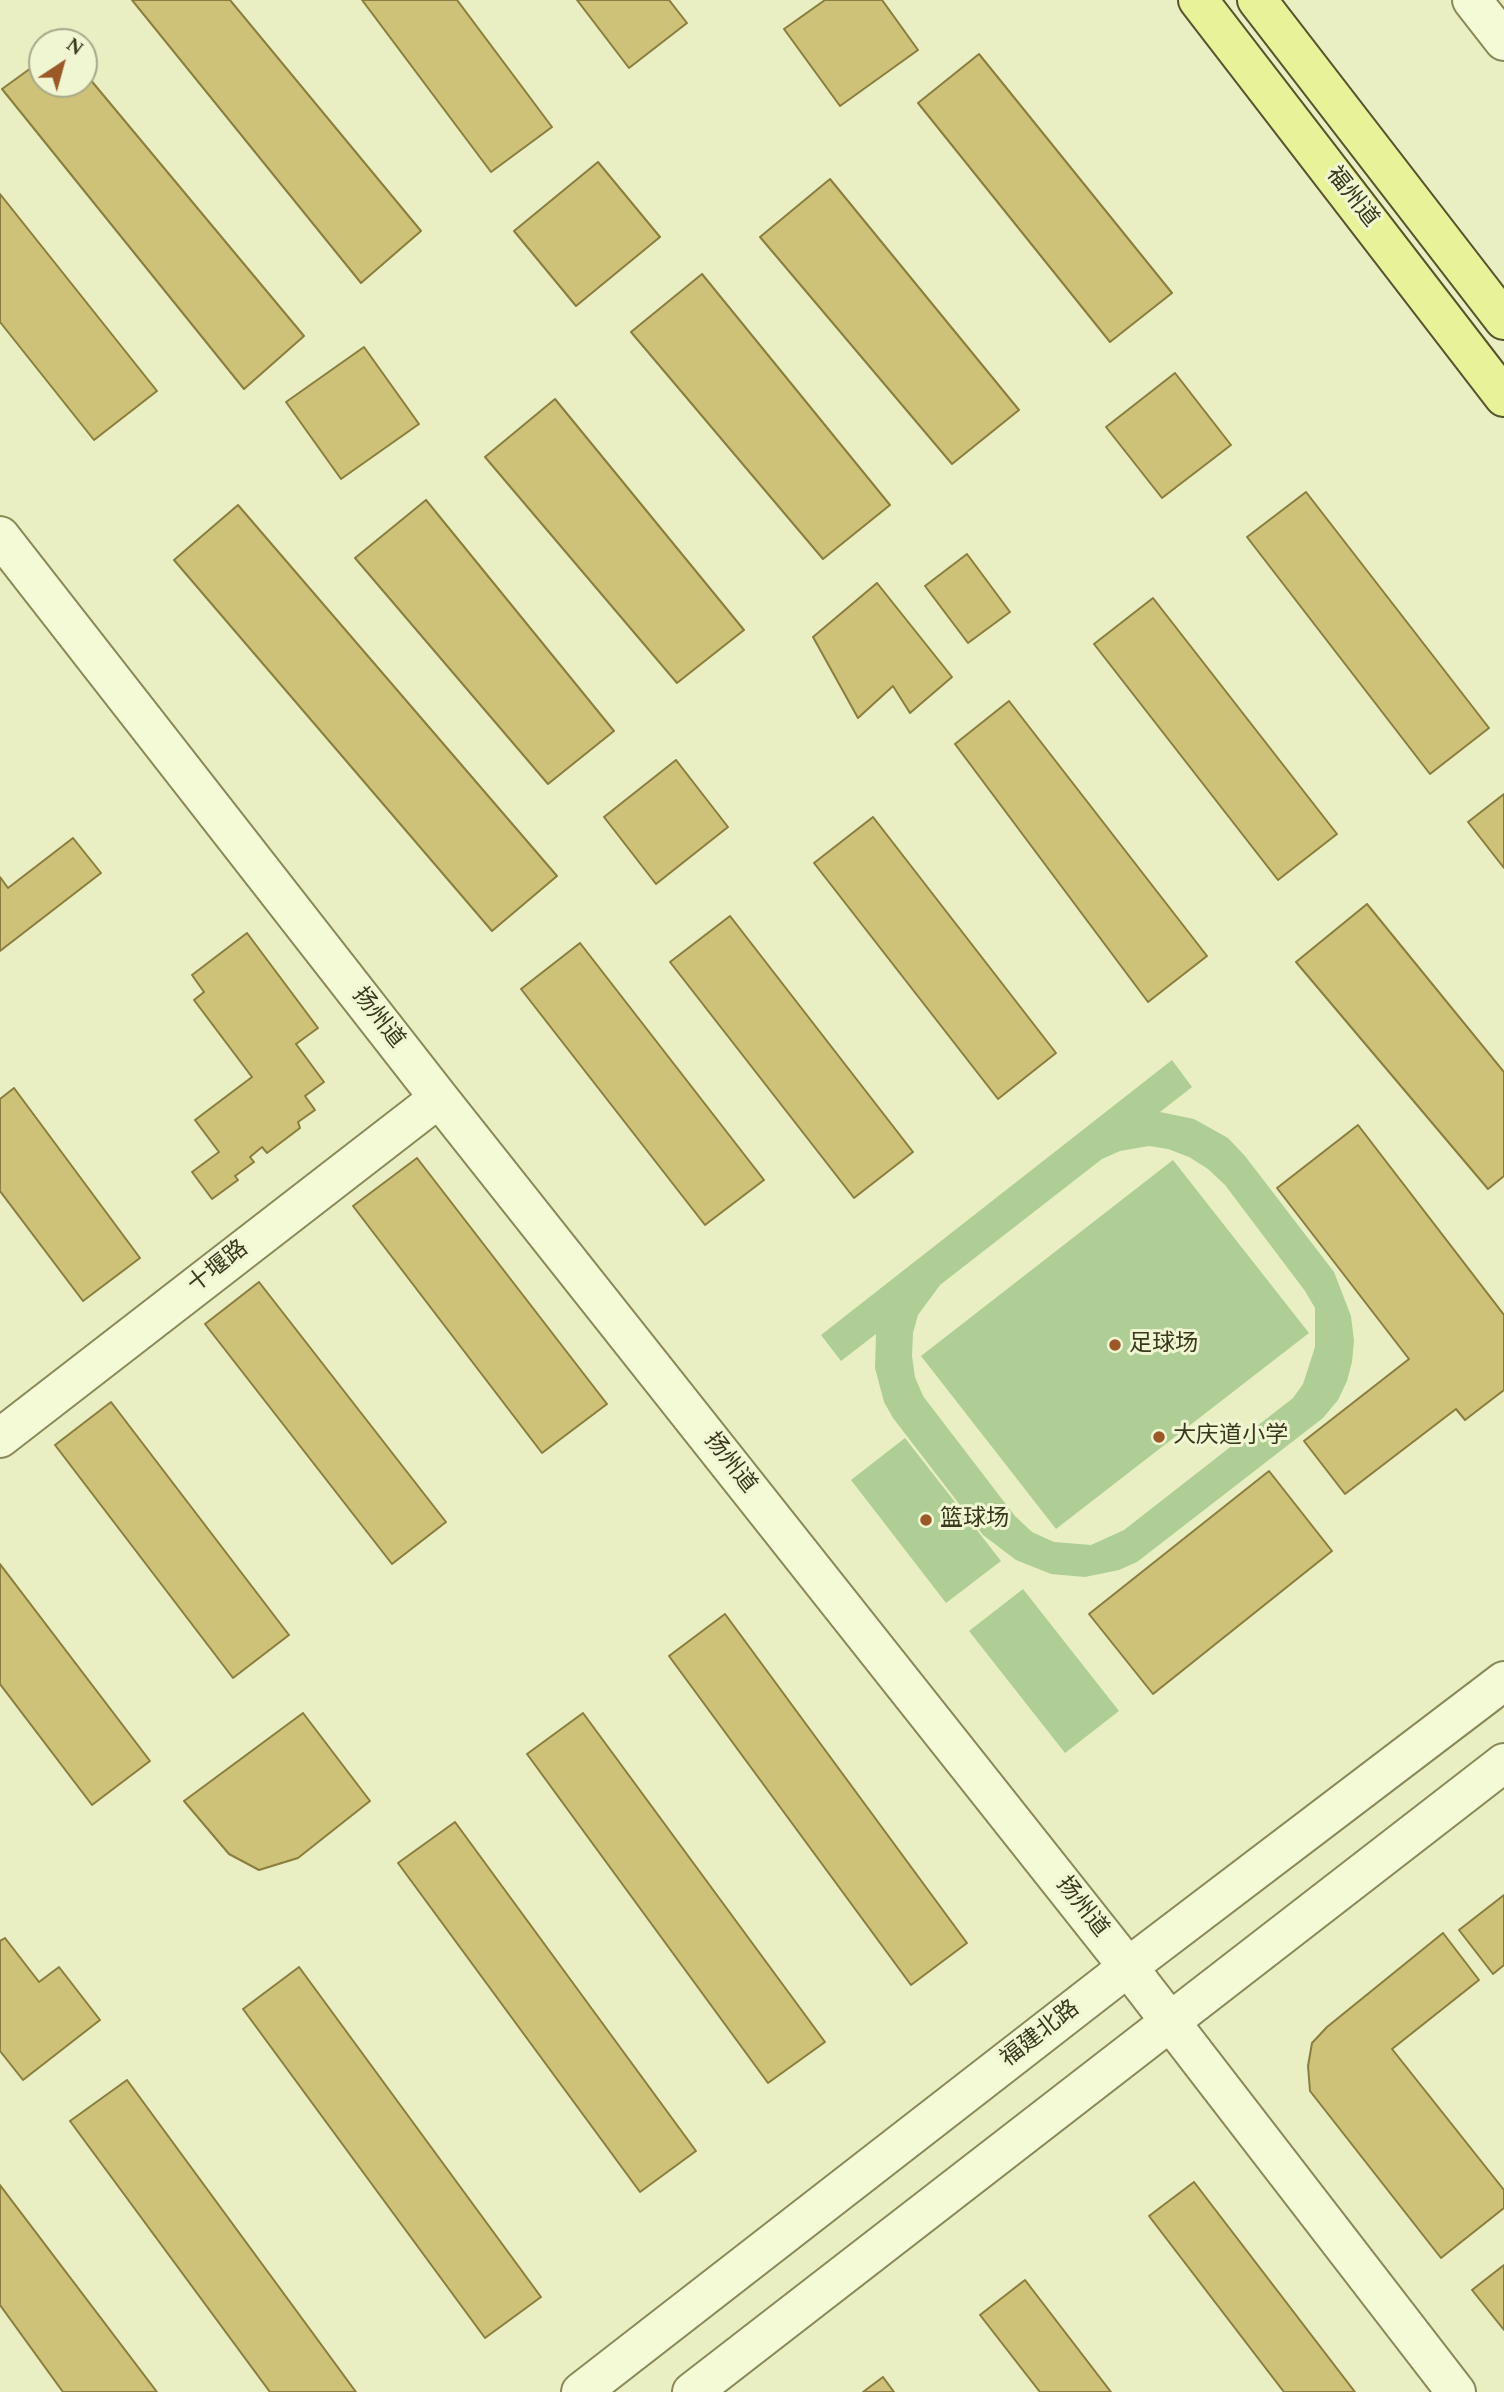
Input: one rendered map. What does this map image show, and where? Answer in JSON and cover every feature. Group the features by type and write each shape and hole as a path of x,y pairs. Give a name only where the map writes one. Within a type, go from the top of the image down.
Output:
{"main road":[{"name":"福州道","path":"1198,0 1504,397"},
{"name":"福州道","path":"1257,0 1504,320"}],"street":[{"path":"1472,0 1504,41"},
{"name":"扬州道","path":"0,536 439,1098 1128,1967 1456,2392"},
{"name":"十堰路","path":"0,1438 439,1098"},
{"name":"福建北路","path":"581,2392 1128,1967 1504,1681"},
{"path":"692,2392 1504,1763"}],"green space":[{"path":"1172,1060 1192,1087 1160,1112 1194,1119 1228,1138 1245,1156 1334,1272 1351,1316 1354,1341 1347,1381 1338,1400 1323,1418 1137,1562 1119,1570 1085,1577 1051,1574 1016,1560 983,1535 893,1418 884,1402 875,1368 876,1334 841,1361 821,1335","holes":["1149,1146 1168,1149 1189,1157 1208,1169 1225,1185 1305,1291 1315,1308 1315,1347 1303,1384 1293,1398 1124,1530 1091,1545 1054,1542 1032,1532 1015,1516 923,1396 915,1377 912,1356 913,1333 918,1315 940,1285 1102,1159 1120,1151"]},
{"name":"足球场","path":"1173,1160 1309,1333 1056,1529 921,1356"},
{"name":"篮球场","path":"905,1438 1001,1561 946,1603 851,1480"},
{"name":"篮球场","path":"1023,1589 1119,1711 1065,1753 969,1631"}],"building":[{"path":"132,0 230,0 421,231 361,283"},
{"path":"362,0 457,0 552,127 491,172"},
{"path":"577,0 669,0 687,23 629,68"},
{"path":"825,0 882,0 918,50 840,106 784,29"},
{"path":"979,54 1172,293 1110,342 918,103"},
{"path":"28,70 28,98 98,98 98,89 304,336 244,389 2,89"},
{"path":"598,162 660,237 576,306 514,231"},
{"path":"830,179 1019,410 952,464 760,237"},
{"path":"0,194 157,391 94,440 0,322"},
{"path":"702,274 890,505 823,559 631,332"},
{"path":"364,347 419,424 341,479 286,402"},
{"path":"1175,373 1231,445 1162,498 1106,427"},
{"path":"555,399 744,630 677,683 485,457"},
{"path":"1306,492 1489,728 1430,774 1247,537"},
{"path":"426,500 614,731 548,784 355,558"},
{"path":"238,505 557,876 492,931 174,560"},
{"path":"967,554 1010,612 968,643 925,586"},
{"path":"877,583 952,677 910,713 893,686 858,718 813,637"},
{"path":"1153,598 1337,834 1278,880 1094,644"},
{"path":"1009,701 1207,956 1148,1002 955,744"},
{"path":"676,760 728,827 656,884 604,817"},
{"path":"1504,794 1504,868 1468,822"},
{"path":"873,817 1056,1053 998,1099 814,863"},
{"path":"73,838 101,873 0,951 0,877 8,888"},
{"path":"1367,904 1504,1072 1504,1176 1488,1189 1296,962"},
{"path":"730,916 913,1152 854,1198 670,962"},
{"path":"247,933 318,1028 296,1044 324,1082 305,1096 315,1110 298,1122 300,1128 267,1153 262,1147 250,1157 254,1162 235,1176 238,1180 212,1199 192,1172 219,1152 195,1120 252,1077 194,1000 204,992 192,975"},
{"path":"580,943 764,1180 705,1225 521,989"},
{"path":"14,1088 140,1258 83,1301 0,1191 0,1099"},
{"path":"1358,1125 1504,1315 1504,1390 1465,1420 1456,1409 1345,1494 1304,1441 1409,1359 1277,1188"},
{"path":"417,1158 607,1404 542,1453 353,1206"},
{"path":"259,1282 446,1522 392,1564 205,1324"},
{"path":"111,1402 289,1635 233,1678 55,1445"},
{"path":"1269,1471 1332,1551 1153,1694 1089,1614"},
{"path":"0,1564 150,1761 92,1805 0,1684"},
{"path":"725,1614 967,1943 911,1985 669,1656"},
{"path":"303,1713 370,1801 298,1858 259,1870 229,1854 184,1801"},
{"path":"583,1713 825,2042 768,2083 527,1754"},
{"path":"455,1822 696,2151 640,2192 398,1863"},
{"path":"1504,1895 1504,1965 1493,1974 1459,1930"},
{"path":"1443,1933 1479,1980 1392,2049 1504,2190 1504,2208 1441,2258 1310,2091 1308,2066 1312,2043 1327,2027"},
{"path":"5,1938 39,1982 59,1967 100,2020 23,2080 0,2051 0,1941"},
{"path":"299,1967 541,2297 485,2338 243,2009"},
{"path":"127,2080 356,2392 270,2392 70,2121"},
{"path":"1194,2182 1355,2392 1284,2392 1149,2216"},
{"path":"0,2185 157,2392 63,2392 0,2305"},
{"path":"1504,2265 1504,2330 1472,2290"},
{"path":"1025,2280 1111,2392 1040,2392 980,2315"},
{"path":"883,2377 894,2392 863,2392"}],"place":[{"name":"足球场","path":"1115,1345"},
{"name":"大庆道小学","path":"1159,1437"},
{"name":"篮球场","path":"926,1520"}]}
